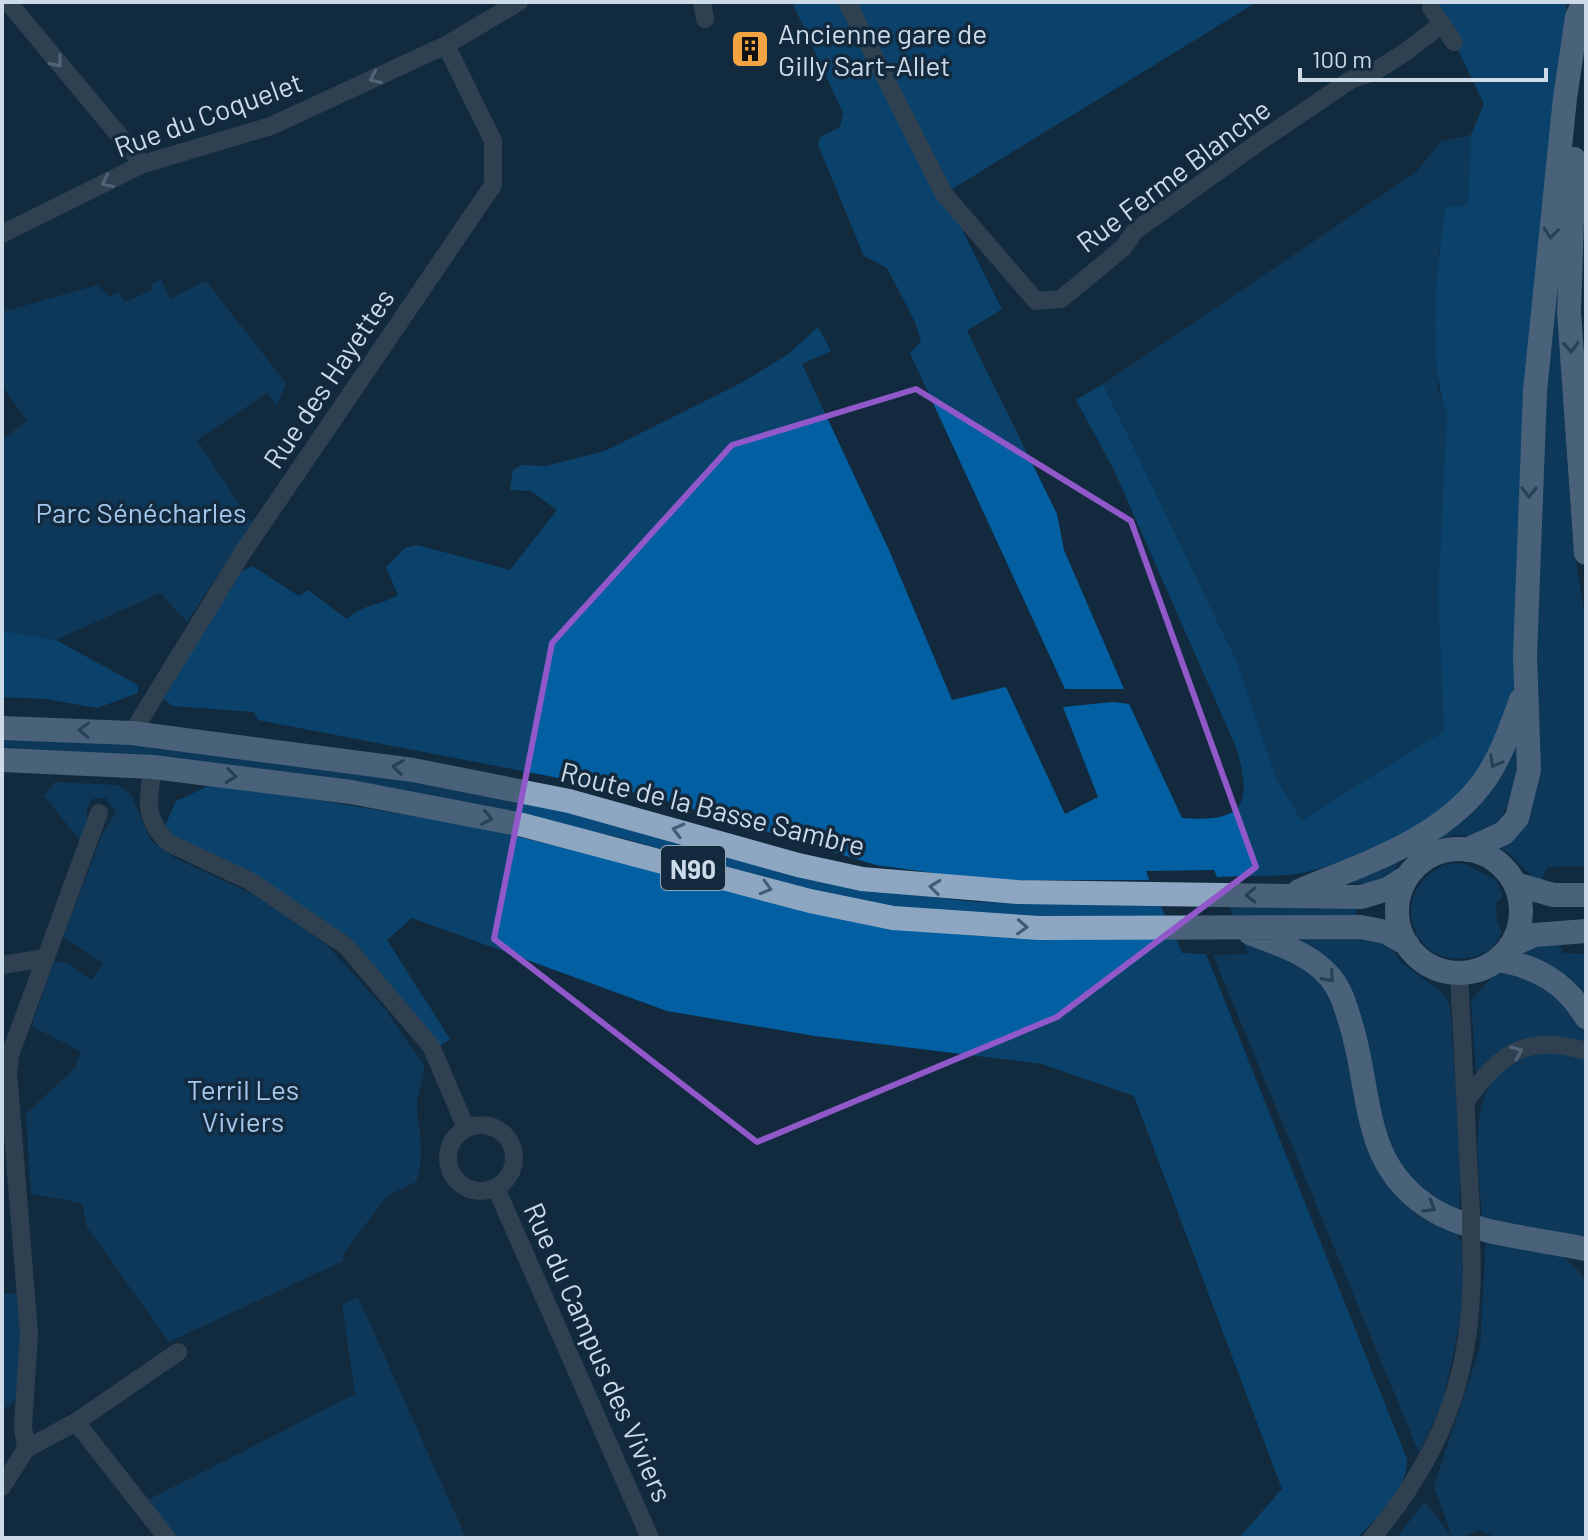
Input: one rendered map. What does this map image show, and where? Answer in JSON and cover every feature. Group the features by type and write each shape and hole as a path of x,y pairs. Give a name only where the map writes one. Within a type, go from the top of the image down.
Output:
{"highway":[{"path":"1581,10 1569,312 1586,553"},
{"path":"1581,10 1565,98 1535,391 1525,690 1529,770 1517,818 1504,833 1467,850 1434,855 1408,876 1397,910 1407,944 1420,959 1436,969 1459,974 1534,935 1586,931"},
{"path":"1289,895 1378,858 1448,818 1486,778 1499,756 1525,690"},
{"name":"Route de la Basse Sambre","path":"2,728 132,733 286,750 485,784 569,801 798,865 862,879 1018,892 1361,897 1388,889 1408,876"},
{"name":"N90","path":"2,760 153,767 351,792 523,825 810,901 893,918 1039,928 1361,927 1386,932 1407,944"},
{"path":"1467,850 1491,858 1515,884 1553,895 1586,895"},
{"path":"1503,953 1521,916 1515,884"},
{"path":"1237,928 1315,963 1341,992 1353,1031 1375,1139 1385,1165 1415,1198 1456,1222 1586,1249"},
{"path":"1503,953 1550,977 1586,1017"}],"street":[{"path":"8,2 143,164"},
{"name":"Rue du Coquelet","path":"2,234 143,164 271,126 446,45 519,2"},
{"name":"Rue Ferme Blanche","path":"847,2 944,194 1036,301 1061,299 1076,283 1123,248 1135,231 1352,79 1372,73 1442,24"},
{"path":"1431,8 1454,42"},
{"name":"Rue des Hayettes","path":"132,733 243,552 488,197 495,175 493,141 446,45"},
{"path":"153,767 147,810 151,824 169,843 250,881 346,946 431,1046 466,1128"},
{"path":"26,1449 23,1426 29,1334 8,1072 10,1055 99,813"},
{"path":"2,965 46,958"},
{"path":"1372,1538 1420,1474 1453,1406 1469,1344 1474,1289 1459,974"},
{"path":"1466,1101 1495,1063 1514,1052 1540,1043 1561,1044 1586,1051"},
{"name":"Rue du Campus des Viviers","path":"489,1126 507,1139 514,1160 505,1181 496,1188 475,1191 465,1188 451,1173 448,1152 458,1134 466,1128 489,1126"},
{"name":"Rue du Campus des Viviers","path":"496,1188 650,1538"},
{"path":"2,1487 26,1449 76,1422 178,1352"},
{"path":"76,1422 167,1538"}],"highlighted area":[{"path":"916,389 1131,521 1256,867 1057,1017 757,1142 494,939 552,643 732,445"}],"green space":[{"path":"1471,135 1468,206 1439,250 1438,390 1447,413 1438,595 1444,731 1300,820 1277,780 1237,662 1103,384 1416,172 1441,141"},
{"name":"Parc Sénécharles","path":"161,279 170,299 206,281 286,383 277,405 267,393 197,440 252,523 187,622 160,593 56,640 2,631 2,440 27,421 2,385 2,312 97,285 110,297 118,292 125,302 152,290 152,284"},
{"path":"1556,290 1573,543 1586,624 1586,866 1548,867 1539,884 1512,856 1493,844 1516,828 1537,467"},
{"path":"1515,728 1519,783 1498,823 1473,837 1453,835 1426,844 1397,863 1395,871 1374,883 1352,883 1351,878"},
{"path":"2,735 116,739 379,772 630,825 886,892 976,902 1161,906 1167,920 949,914 872,906 614,836 476,806 2,753"},
{"name":"Terril Les Viviers","path":"55,782 117,785 131,794 151,841 173,857 265,900 327,945 385,1009 424,1066 417,1106 421,1155 416,1182 387,1196 343,1254 343,1261 169,1342 87,1227 82,1203 31,1194 26,1114 75,1068 81,1052 32,1026 54,961 69,964 92,980 103,963 63,937 103,833 116,813 106,798 92,799 86,812 89,823 83,844 44,796"},
{"path":"1451,863 1465,864 1496,880 1503,896 1496,903 1497,922 1502,932 1492,947 1476,956 1453,958 1434,952 1421,940 1413,924 1411,907 1417,889 1430,874"},
{"path":"1358,903 1356,918 1235,921 1228,904"},
{"path":"1302,936 1377,937 1391,947 1401,962 1443,993 1450,1006 1461,1166 1459,1215 1427,1202 1385,1150 1363,1044 1298,942"},
{"path":"1557,940 1563,953 1586,954 1586,1005 1548,968 1525,954 1527,950"},
{"path":"1244,943 1295,963 1310,972 1324,987 1340,1022 1365,1129 1388,1183 1406,1205 1429,1222 1458,1232 1458,1240 1462,1241 1463,1306 1443,1402 1419,1453 1213,955 1248,954"},
{"path":"1497,972 1536,974 1586,1022 1586,1046 1560,1039 1476,1072 1471,1000"},
{"path":"1565,1051 1586,1060 1586,1241 1482,1221 1478,1148 1484,1099 1494,1079 1509,1063 1533,1053"},
{"path":"1486,1239 1556,1253 1577,1270 1586,1283 1586,1538 1497,1538 1480,1530 1460,1538 1396,1538 1425,1502 1452,1537 1434,1486 1480,1348"},
{"path":"19,1293 22,1298 17,1399 2,1410 2,1294"},
{"path":"358,1297 466,1538 171,1538 144,1502 355,1394 342,1305"}],"shaded area":[{"path":"792,2 1257,2 944,194 1002,309 967,331 1057,514 1064,550 1124,689 1065,689 910,353 921,341 915,322 887,268 864,256 818,145 820,137 840,127 843,113"},
{"path":"1426,2 1567,2 1512,708 1499,736 1472,779 1457,796 1420,825 1342,860 1297,874 1217,877 1214,870 1146,871 1149,880 984,880 876,865 647,795 258,720 254,712 173,706 162,698 242,571 252,566 299,596 308,590 347,619 398,595 386,567 405,548 418,545 510,570 557,510 531,491 510,490 513,470 523,465 546,466 605,451 743,382 787,355 818,327 831,351 802,364 889,550 952,700 1006,687 1065,814 1098,797 1063,707 1113,702 1129,704 1182,818 1219,817 1239,806 1244,783 1236,747 1114,470 1076,400 1103,384 1237,662 1277,780 1301,820 1444,731 1438,595 1447,413 1437,368 1437,283 1446,207 1468,206 1471,135 1484,104 1454,42"},
{"path":"2,631 56,640 138,685 138,693 97,708 46,699 2,697"},
{"path":"215,783 478,827 887,926 976,936 1175,937 1182,953 1206,954 1407,1459 1403,1481 1397,1492 1357,1538 1239,1538 1282,1489 1134,1096 1042,1064 815,1036 667,1011 412,918 387,940 450,1039 439,1047 322,930 161,835 176,801"}],"place":[{"name":"Ancienne gare de Gilly Sart-Allet","path":"750,49"}]}
